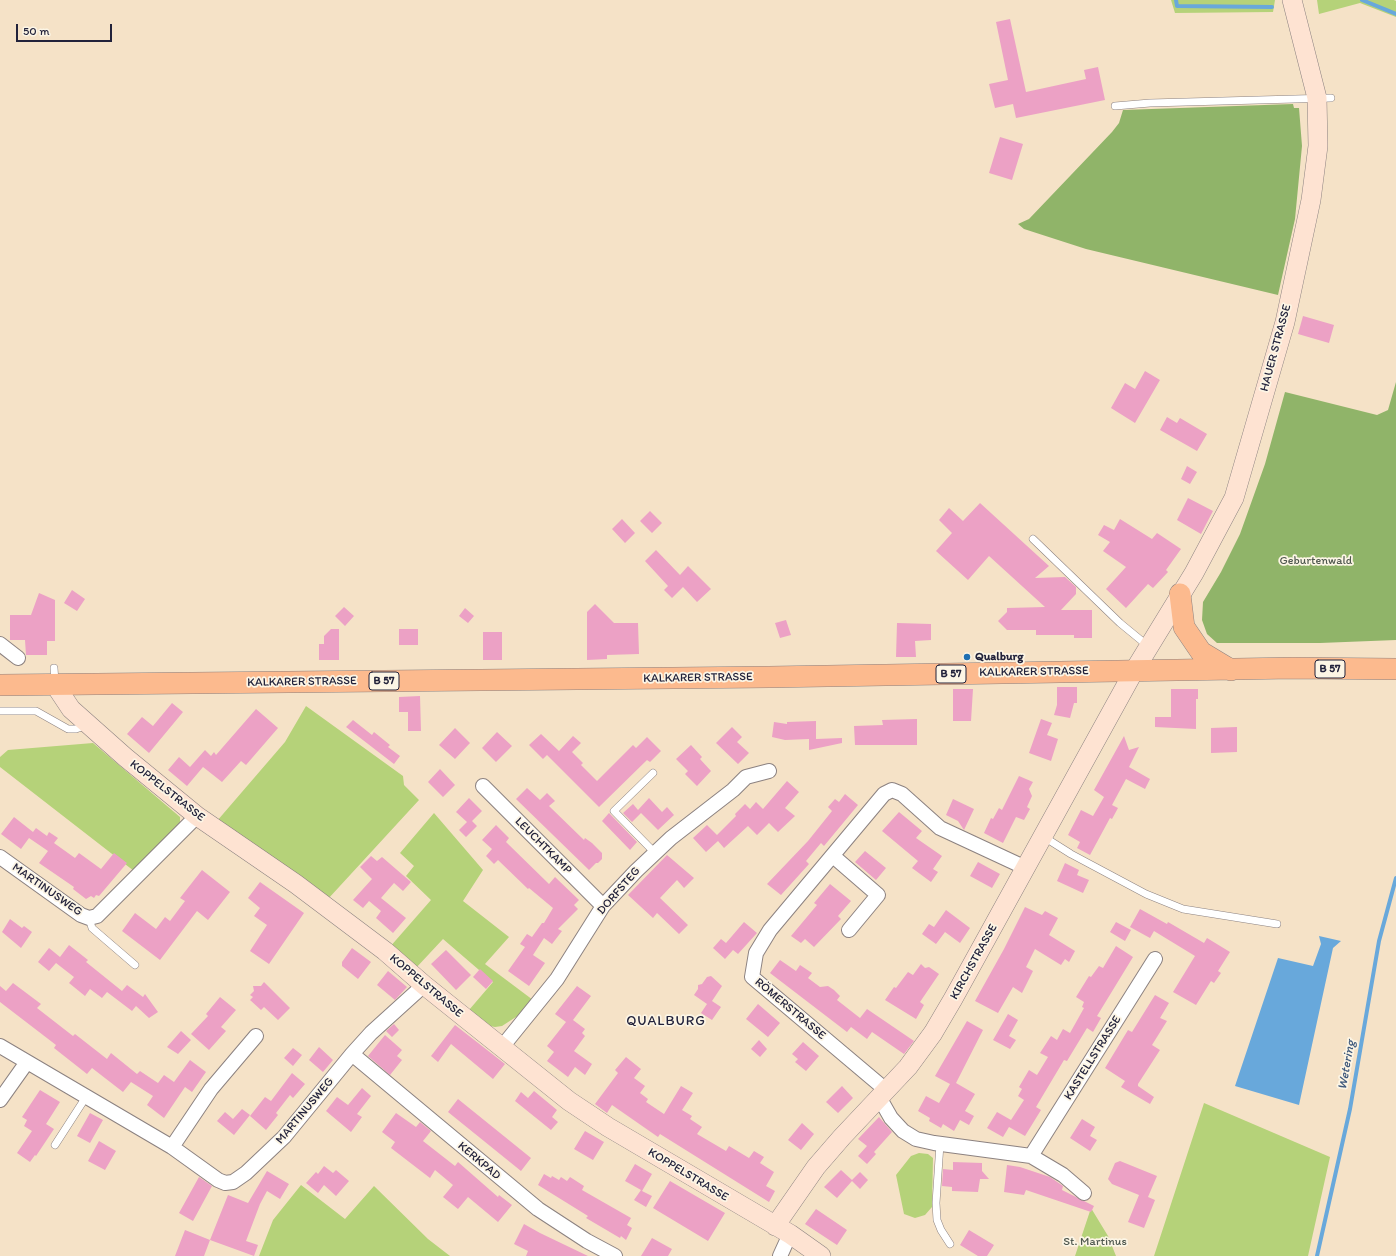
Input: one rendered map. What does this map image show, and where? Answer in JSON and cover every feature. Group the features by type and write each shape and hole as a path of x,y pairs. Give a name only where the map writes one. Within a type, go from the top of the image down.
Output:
{"main road":[{"path":"1180,594 1184,626 1201,652 1231,670"},
{"name":"KALKARER STRASSE","path":"0,685 54,676 737,678 1134,671 1396,669"}],"street":[{"name":"HAUER STRASSE","path":"1134,671 1180,594 1234,498 1285,322 1311,200 1324,98 1292,0"},
{"path":"0,644 18,658"},
{"name":"KIRCHSTRASSE","path":"782,1230 816,1167 908,1067 933,1033 1026,868 1042,836 1134,671"},
{"name":"KOPPELSTRASSE","path":"54,676 71,709 87,725 197,816 296,884 385,951 424,985 569,1101 608,1127 782,1230 821,1256"},
{"name":"DORFSTEG","path":"502,1047 557,978 603,906 636,871 671,838 733,790 746,777 769,771"},
{"name":"LEUCHTKAMP","path":"483,786 603,906"},
{"name":"RÖMERSTRASSE","path":"883,1094 752,976 756,953 770,930 884,794 892,790 902,794 940,828 1026,868"},
{"name":"MARTINUSWEG","path":"0,858 81,915 89,918 97,916 197,816"},
{"path":"833,856 878,894 849,930"},
{"name":"KASTELLSTRASSE","path":"1031,1156 1155,959"},
{"name":"MARTINUSWEG","path":"0,1046 172,1146 218,1180 225,1183 233,1182 246,1173 284,1137 371,1033 424,985"},
{"path":"172,1146 211,1089 256,1036"},
{"name":"KERKPAD","path":"352,1054 538,1208 587,1241 615,1256"},
{"path":"0,1100 27,1062"},
{"path":"883,1094 892,1118 903,1131 916,1139 940,1144 1031,1156 1063,1175 1084,1193"},
{"path":"780,1256 782,1230"}],"lane":[{"path":"1115,106 1150,102 1324,98"},
{"path":"1033,539 1120,623 1148,646"},
{"path":"0,711 36,711 68,729 76,729 87,725"},
{"path":"653,773 614,811 655,853"},
{"path":"1042,836 1070,854 1146,894 1184,909 1277,924"},
{"path":"89,918 92,928 135,965"},
{"path":"55,1145 86,1097"},
{"path":"940,1144 936,1203 937,1220 941,1230 950,1244"}],"green space":[{"path":"1171,0 1275,0 1273,12 1175,13"},
{"path":"1317,0 1394,0 1396,1 1396,17 1360,3 1319,14"},
{"path":"1293,104 1294,108 1299,108 1302,146 1295,219 1278,295 1086,249 1024,229 1018,224 1029,219 1112,132 1119,123 1123,110"},
{"name":"Geburtenwald","path":"1396,382 1396,640 1320,643 1217,643 1207,634 1202,620 1203,602 1221,572 1240,534 1265,464 1285,392 1377,415 1388,410"},
{"path":"306,706 403,776 404,785 419,800 328,899 217,821 285,742"},
{"path":"93,743 180,817 180,822 176,829 134,871 0,767 0,757 8,750"},
{"path":"434,813 483,870 463,901 509,937 485,964 533,1000 519,1015 502,1026 490,1026 469,1010 493,982 443,939 415,969 389,948 431,900 406,876 414,866 400,853"},
{"path":"1204,1103 1330,1157 1308,1256 1154,1256"},
{"path":"919,1153 928,1154 933,1158 932,1207 925,1215 915,1218 904,1214 896,1175 911,1156"},
{"path":"301,1185 345,1219 374,1186 428,1239 450,1256 259,1256 273,1220"},
{"name":"St. Martinus","path":"1091,1208 1108,1236 1116,1256 1075,1256"}],"water":[{"path":"1319,936 1341,941 1333,948 1299,1105 1235,1086 1278,958 1313,966 1321,944"}],"building":[{"path":"1010,19 1026,92 1086,79 1084,70 1098,67 1105,100 1016,118 1013,104 995,108 989,84 1008,80 996,22"},
{"path":"1000,137 1023,144 1012,180 989,173"},
{"path":"1303,316 1334,325 1329,343 1298,334"},
{"path":"1145,371 1160,380 1135,423 1111,408 1125,383 1135,389"},
{"path":"1167,417 1177,423 1180,418 1207,434 1197,451 1160,430"},
{"path":"1187,466 1197,472 1190,484 1181,479"},
{"path":"1188,498 1213,511 1201,534 1177,520"},
{"path":"980,503 1049,566 1035,578 1065,577 1076,587 1076,594 1061,610 1092,610 1092,638 1074,638 1074,635 1036,635 1036,630 1007,630 998,621 1007,612 1007,608 1045,607 989,556 968,580 936,551 952,533 939,520 949,508 963,521"},
{"path":"650,511 662,523 652,533 640,521"},
{"path":"622,519 635,533 625,543 612,529"},
{"path":"1120,519 1152,539 1157,533 1181,549 1166,570 1168,572 1153,588 1148,584 1126,608 1106,589 1126,567 1103,551 1110,542 1098,535 1104,525 1114,530"},
{"path":"656,550 680,575 688,566 711,589 697,602 683,587 672,598 664,590 668,586 645,561"},
{"path":"72,590 85,599 77,611 64,603"},
{"path":"39,593 55,600 55,641 47,641 47,655 26,655 25,640 10,640 10,615 31,615"},
{"path":"595,604 614,623 638,623 639,654 607,655 607,659 587,660 587,612"},
{"path":"344,607 354,616 345,626 335,616"},
{"path":"465,608 474,616 468,623 459,616"},
{"path":"786,620 791,635 780,638 775,623"},
{"path":"897,623 931,624 931,640 915,641 916,657 896,657"},
{"path":"331,629 339,629 339,660 319,660 319,644 324,644 324,636"},
{"path":"399,629 418,629 418,645 399,645"},
{"path":"483,632 502,632 502,660 483,660"},
{"path":"1057,687 1077,687 1077,703 1074,703 1070,718 1054,715 1057,705"},
{"path":"953,689 973,689 971,721 953,721"},
{"path":"1171,689 1198,689 1198,699 1196,699 1196,729 1155,727 1155,717 1171,717"},
{"path":"420,696 421,731 408,731 408,712 399,712 399,697"},
{"path":"172,703 183,712 149,753 127,734 142,717 153,726"},
{"path":"256,709 278,728 246,765 241,761 222,782 203,767 187,786 168,770 179,757 190,767 205,750 211,756 214,752 216,755"},
{"path":"917,719 917,745 855,745 854,726 883,725 882,720"},
{"path":"1041,719 1052,723 1047,735 1058,739 1051,761 1029,753"},
{"path":"353,720 372,735 374,732 390,745 388,747 400,756 394,764 346,727"},
{"path":"816,721 816,739 842,738 842,743 809,750 809,739 785,740 772,737 774,722 787,724 787,722"},
{"path":"732,727 742,737 737,742 749,753 738,764 716,743"},
{"path":"1237,727 1237,752 1211,753 1211,728"},
{"path":"455,728 470,743 455,759 439,745"},
{"path":"497,732 512,746 496,762 482,748"},
{"path":"541,734 559,751 573,736 581,743 572,752 583,763 581,765 597,781 633,745 636,748 647,737 661,751 650,762 647,760 599,807 547,755 543,759 529,745"},
{"path":"1124,736 1129,750 1139,747 1129,767 1150,779 1145,789 1126,779 1112,805 1118,808 1112,819 1110,818 1090,855 1077,848 1080,842 1068,835 1081,810 1093,816 1104,797 1094,790"},
{"path":"691,745 702,757 700,759 711,771 697,786 685,774 688,771 676,759"},
{"path":"440,769 455,785 443,797 428,782"},
{"path":"1019,776 1033,782 1029,789 1032,796 1027,807 1030,809 1024,820 1016,817 1003,843 984,833 991,818 993,819 999,808 1002,810"},
{"path":"787,781 799,792 785,808 795,816 778,832 769,823 757,835 748,826 724,848 718,841 706,852 693,838 707,825 717,835 736,816 735,814 745,804 750,809 756,802 763,809"},
{"path":"527,788 540,800 547,793 555,801 549,806 584,840 585,838 592,843 602,853 602,859 598,863 596,863 589,870 516,799"},
{"path":"845,794 858,805 824,846 821,843 806,861 809,864 781,895 767,884 808,841 832,811 828,807 835,799 839,802"},
{"path":"469,798 482,811 472,821 477,826 466,837 459,830 467,822 456,812"},
{"path":"649,798 662,812 667,807 674,815 658,830 641,813 632,822 623,813 633,804 638,810"},
{"path":"953,799 974,809 964,830 958,821 946,815"},
{"path":"899,812 922,831 916,838 942,856 933,869 938,872 931,882 912,868 918,861 882,831"},
{"path":"609,813 637,842 630,850 602,821"},
{"path":"14,817 33,832 36,828 47,836 49,832 58,838 54,843 75,858 79,853 101,869 114,853 127,863 99,896 96,895 94,898 91,896 86,899 73,889 74,887 39,863 48,851 29,838 21,849 1,834"},
{"path":"496,825 509,838 506,842 549,884 555,877 579,900 574,905 578,909 558,929 562,931 552,944 544,938 533,955 545,963 529,986 508,971 525,947 520,944 527,934 532,937 542,923 544,923 553,908 529,888 528,889 498,860 494,864 486,856 492,849 482,840"},
{"path":"865,851 886,868 876,880 855,862"},
{"path":"667,855 694,878 684,888 677,880 660,898 688,925 679,934 657,913 653,918 628,895"},
{"path":"371,856 377,861 382,857 411,882 403,891 394,883 381,898 406,918 393,933 376,918 381,911 369,901 363,908 353,900 372,879 360,867"},
{"path":"978,862 1000,874 992,888 970,876"},
{"path":"1065,863 1079,870 1077,875 1089,880 1083,893 1057,881"},
{"path":"202,870 230,892 208,920 197,911 160,960 122,931 135,913 156,929 165,917 170,921 185,901 180,898"},
{"path":"260,882 304,913 269,964 250,951 267,925 254,916 260,908 248,898"},
{"path":"830,884 851,901 838,916 841,919 814,947 805,939 801,943 791,936 817,905 814,903"},
{"path":"1025,907 1042,915 1045,911 1058,918 1049,935 1075,951 1069,962 1065,959 1061,965 1035,949 1026,967 1033,971 1022,993 1013,987 998,1013 975,1001"},
{"path":"1140,909 1167,924 1168,922 1204,943 1207,938 1230,952 1218,971 1221,973 1214,983 1211,981 1196,1005 1173,992 1195,956 1154,931 1150,938 1130,927"},
{"path":"946,910 970,928 960,943 945,932 936,944 922,934 929,924 934,927"},
{"path":"10,919 22,928 24,926 32,932 21,948 2,932"},
{"path":"744,922 757,933 738,954 733,950 725,959 713,948 721,939 726,943"},
{"path":"1116,922 1131,930 1125,941 1110,932"},
{"path":"69,945 88,960 86,962 122,991 127,985 143,997 145,994 158,1012 149,1018 136,1006 132,1011 107,992 102,998 90,989 85,996 69,983 74,977 56,963 49,971 38,962 49,948 60,957"},
{"path":"1116,946 1133,957 1097,1016 1101,1018 1093,1032 1087,1028 1067,1061 1064,1060 1036,1107 1041,1110 1025,1136 1009,1127 1003,1137 987,1128 997,1112 1011,1120 1024,1100 1018,1096 1022,1089 1019,1087 1029,1070 1037,1075 1048,1057 1040,1053 1051,1036 1057,1040 1063,1029 1070,1033 1084,1008 1082,1007 1084,1002 1076,997 1089,976 1091,977 1099,966 1103,968"},
{"path":"352,948 371,962 358,979 342,966 342,962"},
{"path":"446,950 471,975 456,990 431,964"},
{"path":"780,960 796,971 800,965 812,973 808,978 820,987 828,986 834,990 840,996 837,1000 860,1018 867,1009 914,1041 904,1054 872,1032 867,1039 851,1027 847,1032 770,973"},
{"path":"921,964 925,968 929,967 939,974 920,1002 924,1005 916,1019 885,1000 894,987 896,988 908,972 913,975"},
{"path":"480,969 493,981 486,989 473,977"},
{"path":"388,971 407,987 395,1000 377,985"},
{"path":"711,976 722,986 712,1001 721,1007 712,1020 701,1013 707,1004 694,995 698,989 698,985 702,984 707,977"},
{"path":"264,982 290,1008 278,1020 264,1007 261,1010 250,1000 253,997 250,995 254,991 253,986 261,986"},
{"path":"13,983 41,1004 37,1008 73,1036 75,1034 107,1059 111,1053 137,1074 140,1071 158,1083 164,1075 174,1082 190,1060 206,1072 192,1092 185,1087 164,1118 147,1105 153,1096 131,1082 123,1092 92,1068 87,1074 54,1048 56,1045 0,1002 0,986 6,991"},
{"path":"577,986 591,996 573,1020 585,1029 582,1033 585,1036 574,1051 592,1064 585,1075 575,1067 568,1077 547,1061 554,1052 547,1046 566,1022 555,1014"},
{"path":"1155,995 1169,1003 1160,1018 1167,1021 1152,1045 1160,1050 1138,1084 1138,1086 1154,1097 1150,1104 1121,1087 1125,1081 1105,1068 1128,1030 1132,1032"},
{"path":"220,997 236,1010 221,1027 226,1031 209,1050 191,1034 208,1016 206,1014"},
{"path":"758,1004 780,1023 768,1037 746,1019"},
{"path":"1008,1014 1018,1020 1009,1036 1016,1040 1010,1049 993,1040"},
{"path":"967,1021 983,1030 956,1083 975,1094 965,1111 974,1116 969,1125 960,1120 954,1131 943,1124 941,1128 929,1121 930,1118 918,1111 926,1096 939,1103 950,1084 935,1076"},
{"path":"394,1024 399,1030 392,1037 386,1031"},
{"path":"455,1025 505,1064 493,1079 451,1044 438,1062 431,1056"},
{"path":"181,1031 191,1040 178,1054 167,1047"},
{"path":"385,1035 402,1050 397,1056 402,1060 390,1075 368,1056"},
{"path":"759,1040 767,1049 760,1057 751,1049"},
{"path":"803,1042 819,1056 806,1071 795,1062 798,1059 792,1054"},
{"path":"319,1047 333,1060 323,1072 309,1060"},
{"path":"293,1048 302,1055 293,1066 284,1058"},
{"path":"626,1057 641,1069 634,1078 645,1086 640,1093 648,1099 646,1102 664,1114 681,1086 693,1093 682,1110 692,1116 690,1119 702,1127 697,1134 726,1151 729,1146 749,1158 754,1151 764,1157 760,1163 774,1172 766,1186 775,1191 769,1202 660,1134 658,1137 612,1105 607,1113 595,1104 618,1073 615,1070"},
{"path":"292,1073 305,1084 293,1098 290,1095 276,1113 278,1115 266,1130 250,1116 265,1097 271,1101"},
{"path":"842,1086 853,1098 838,1113 826,1102"},
{"path":"362,1088 371,1096 357,1114 362,1117 351,1132 326,1111 337,1097 348,1105"},
{"path":"40,1090 60,1102 46,1124 54,1129 36,1156 35,1155 30,1162 17,1153 32,1131 24,1126 27,1120 22,1117"},
{"path":"534,1091 557,1110 552,1117 558,1122 551,1130 515,1101 521,1092 528,1098"},
{"path":"458,1099 531,1158 521,1171 448,1112"},
{"path":"242,1109 250,1115 234,1135 217,1121 225,1112 233,1119"},
{"path":"90,1113 103,1120 90,1143 77,1136"},
{"path":"396,1113 416,1127 420,1122 431,1131 423,1141 455,1166 458,1162 498,1197 499,1195 512,1205 498,1222 468,1197 458,1209 443,1197 453,1185 435,1170 430,1178 391,1148 395,1142 382,1132"},
{"path":"879,1117 892,1132 874,1152 876,1154 867,1164 858,1156 867,1146 858,1139"},
{"path":"1082,1119 1095,1127 1090,1136 1097,1140 1090,1151 1070,1138"},
{"path":"802,1123 814,1134 801,1150 788,1140"},
{"path":"585,1131 604,1142 593,1160 574,1149"},
{"path":"99,1141 116,1151 105,1170 88,1161"},
{"path":"1120,1161 1157,1176 1148,1197 1155,1200 1144,1228 1128,1222 1139,1195 1112,1184 1108,1179 1115,1163"},
{"path":"953,1162 982,1163 982,1171 989,1179 980,1179 978,1192 952,1191 952,1187 942,1186 943,1169 953,1170"},
{"path":"635,1164 652,1174 642,1191 652,1196 646,1207 634,1200 641,1190 625,1181"},
{"path":"1007,1165 1020,1167 1050,1177 1063,1186 1062,1190 1094,1206 1091,1212 1026,1190 1024,1195 1004,1192"},
{"path":"324,1166 333,1173 336,1170 349,1181 336,1196 324,1185 318,1193 306,1183 316,1172 318,1174"},
{"path":"841,1170 852,1180 860,1172 868,1180 860,1189 852,1181 837,1198 824,1187"},
{"path":"267,1171 289,1184 280,1199 267,1191 260,1204 246,1241 258,1245 254,1256 210,1240 228,1195 248,1203"},
{"path":"544,1174 559,1180 561,1177 567,1181 570,1177 584,1186 582,1190 631,1218 627,1225 632,1228 626,1240 586,1218 588,1216 538,1185"},
{"path":"199,1177 212,1186 193,1221 179,1213"},
{"path":"670,1181 725,1213 708,1241 653,1208"},
{"path":"816,1209 847,1230 837,1245 805,1224"},
{"path":"524,1224 588,1256 526,1256 528,1251 514,1244"},
{"path":"185,1230 210,1240 204,1256 175,1256"},
{"path":"969,1230 994,1245 987,1256 978,1256 960,1245"},
{"path":"652,1238 672,1249 668,1256 641,1256"}],"waterway":[{"path":"1176,0 1177,6 1272,7"},
{"path":"1362,0 1396,14"},
{"name":"Wetering","path":"1317,1256 1350,1109 1379,941 1396,878"}],"place":[{"name":"Qualburg","path":"967,657"}],"district":[{"name":"QUALBURG","path":"666,1021"}]}
